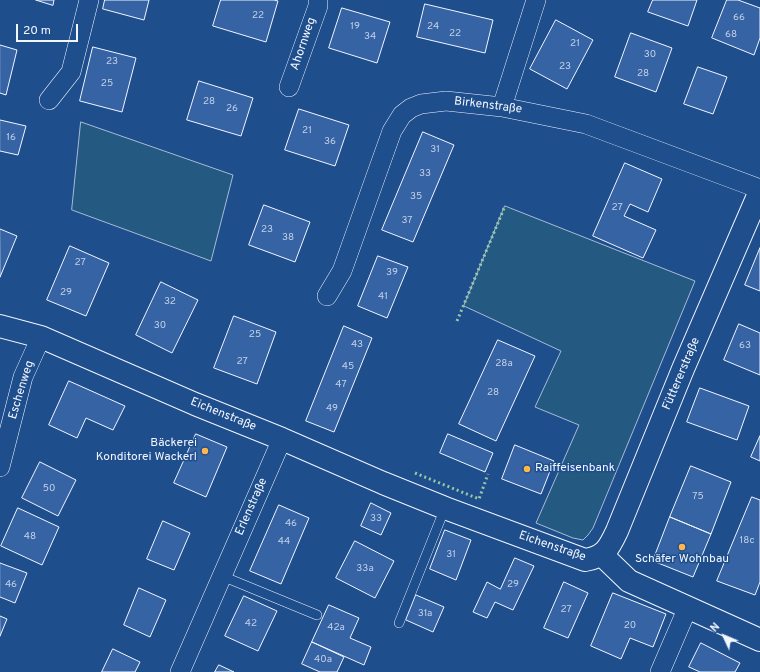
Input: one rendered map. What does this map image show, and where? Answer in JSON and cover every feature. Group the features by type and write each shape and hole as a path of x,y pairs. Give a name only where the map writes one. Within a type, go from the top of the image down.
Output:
{"street":[{"path":"48,100 71,72 89,0"},
{"name":"Ahornweg","path":"289,87 318,6 318,0"},
{"path":"502,107 536,0"},
{"name":"Birkenstraße","path":"327,296 342,271 392,131 402,115 411,108 421,104 446,101 502,107 586,124 760,190"},
{"name":"Füttererstraße","path":"602,555 610,546 617,531 683,369 760,190"},
{"name":"Eichenstraße","path":"0,326 41,337 195,404 445,508 585,560 595,559 602,555 629,581 760,640"},
{"name":"Eschenweg","path":"0,467 23,377 41,337"},
{"name":"Erlenstraße","path":"180,672 282,439"},
{"path":"660,672 688,607"}],"lane":[{"path":"399,623 445,508"},
{"path":"222,576 317,615"}],"shaded area":[{"path":"81,122 233,175 211,261 72,210"},
{"path":"505,206 695,281 593,528 583,540 573,538 536,523 579,425 535,407 561,351 464,306"}],"building":[{"path":"36,0 54,0 53,5"},
{"path":"105,0 149,0 144,20 103,9"},
{"path":"221,0 278,1 266,42 213,26"},
{"path":"653,0 697,0 688,26 648,12"},
{"path":"727,0 738,0 760,8 760,38 754,55 712,38"},
{"path":"425,4 493,20 485,53 417,37"},
{"path":"342,8 390,22 377,63 329,48"},
{"path":"556,20 593,40 567,89 530,69"},
{"path":"631,33 672,48 656,92 615,77"},
{"path":"0,45 17,50 6,95 0,93"},
{"path":"93,47 136,58 122,112 80,101"},
{"path":"698,67 727,77 713,114 684,104"},
{"path":"199,81 253,98 241,136 187,120"},
{"path":"299,109 349,125 335,166 285,150"},
{"path":"0,120 26,126 18,155 0,151"},
{"path":"423,132 454,145 413,242 382,230"},
{"path":"625,163 662,179 648,212 630,204 624,216 656,230 643,258 593,236"},
{"path":"264,205 310,222 295,262 249,245"},
{"path":"0,229 17,236 0,277"},
{"path":"70,246 109,263 86,316 47,300"},
{"path":"760,248 760,291 745,285"},
{"path":"378,256 408,267 387,318 358,306"},
{"path":"161,282 198,300 172,353 136,335"},
{"path":"234,316 276,332 257,384 214,368"},
{"path":"739,324 760,333 760,375 724,360"},
{"path":"344,326 372,338 334,432 306,421"},
{"path":"498,340 535,356 496,441 459,424"},
{"path":"69,381 125,406 113,430 86,418 77,438 49,425"},
{"path":"700,388 749,406 737,440 687,422"},
{"path":"196,434 227,447 206,497 174,483"},
{"path":"448,434 493,453 485,472 440,453"},
{"path":"760,436 760,461 751,457"},
{"path":"515,445 554,461 541,494 502,479"},
{"path":"40,462 76,480 58,516 22,498"},
{"path":"691,466 731,482 711,534 670,517"},
{"path":"752,497 760,500 760,582 755,595 717,581"},
{"path":"371,503 391,513 381,535 361,526"},
{"path":"279,505 309,518 281,584 250,571"},
{"path":"18,508 59,527 42,565 1,546"},
{"name":"Schäfer Wohnbau","path":"670,517 711,534 693,577 653,561"},
{"path":"163,521 190,533 174,570 147,559"},
{"path":"445,530 471,540 456,580 430,569"},
{"path":"355,541 394,561 375,598 336,578"},
{"path":"515,558 534,566 513,610 495,602 487,618 473,612 487,582 500,589"},
{"path":"0,563 27,573 15,603 0,597"},
{"path":"564,582 588,593 568,638 544,628"},
{"path":"139,588 166,600 150,637 124,625"},
{"path":"613,593 666,614 653,647 630,638 621,659 591,646"},
{"path":"416,595 444,607 433,632 406,620"},
{"path":"244,596 277,611 258,651 225,636"},
{"path":"329,605 359,618 350,638 371,647 364,665 312,642"},
{"path":"0,616 7,619 0,636"},
{"path":"312,642 344,657 337,672 320,672 302,664"},
{"path":"701,643 740,663 735,672 700,672 689,667"},
{"path":"113,649 140,662 135,672 102,672"},
{"path":"219,665 234,672 215,672"}],"hedge":[{"path":"457,321 505,206"},
{"path":"415,473 479,499 488,474"}],"place":[{"name":"Bäckerei Konditorei Wackerl","path":"205,451"},
{"name":"Raiffeisenbank","path":"527,469"},
{"name":"Schäfer Wohnbau","path":"682,547"}]}
